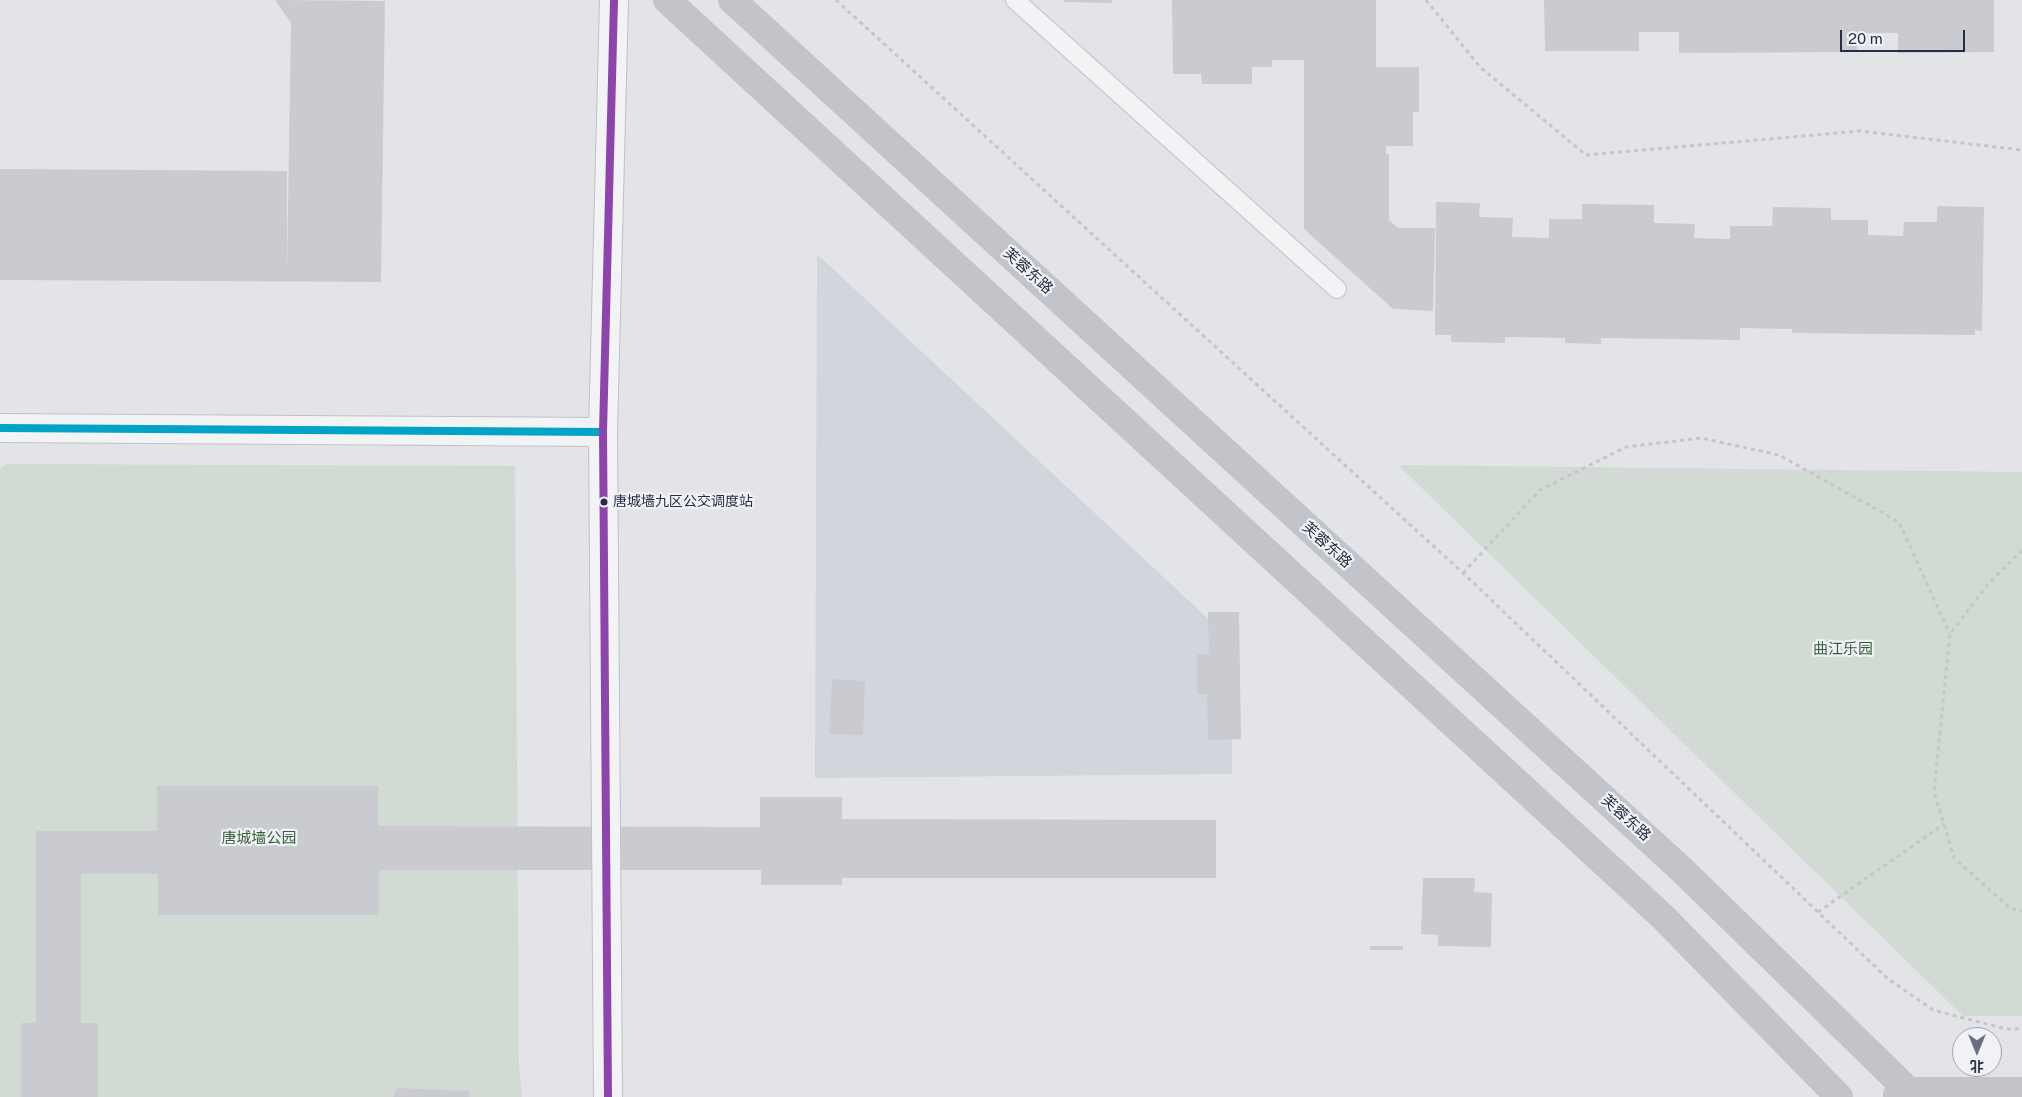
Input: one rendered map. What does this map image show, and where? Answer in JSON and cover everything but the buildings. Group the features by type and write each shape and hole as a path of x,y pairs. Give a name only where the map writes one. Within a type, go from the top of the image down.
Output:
{"main road":[{"path":"667,0 1663,916 1840,1097"},
{"name":"芙蓉东路","path":"732,0 1681,869 1905,1095"},
{"path":"1905,1095 2022,1091"}],"street":[{"path":"608,1097 603,432 614,0"},
{"path":"0,428 603,432"}],"lane":[{"path":"1015,0 1337,289"}],"path":[{"path":"836,0 1463,573 1887,978 1933,1010 2006,1029 2022,1029"},
{"path":"1426,0 1480,67 1586,155 1860,131 2022,150"},
{"path":"1463,573 1540,490 1626,447 1701,438 1778,455 1899,522 1950,634 1934,792 1954,858 2010,908 2022,911"},
{"path":"1950,634 1988,584 2022,550"},
{"path":"1818,912 1944,824"}],"shaded area":[{"path":"817,254 1232,641 1232,774 815,778"}],"green space":[{"name":"唐城墙公园","path":"6,464 515,466 519,1064 522,1097 0,1097 0,469"},
{"name":"曲江乐园","path":"1398,465 2022,472 2022,1016 1963,1016"}],"transit line":[{"path":"608,1097 603,432 614,0"},
{"path":"0,428 603,432"}],"place":[{"name":"唐城墙九区公交调度站","path":"604,502"}]}
